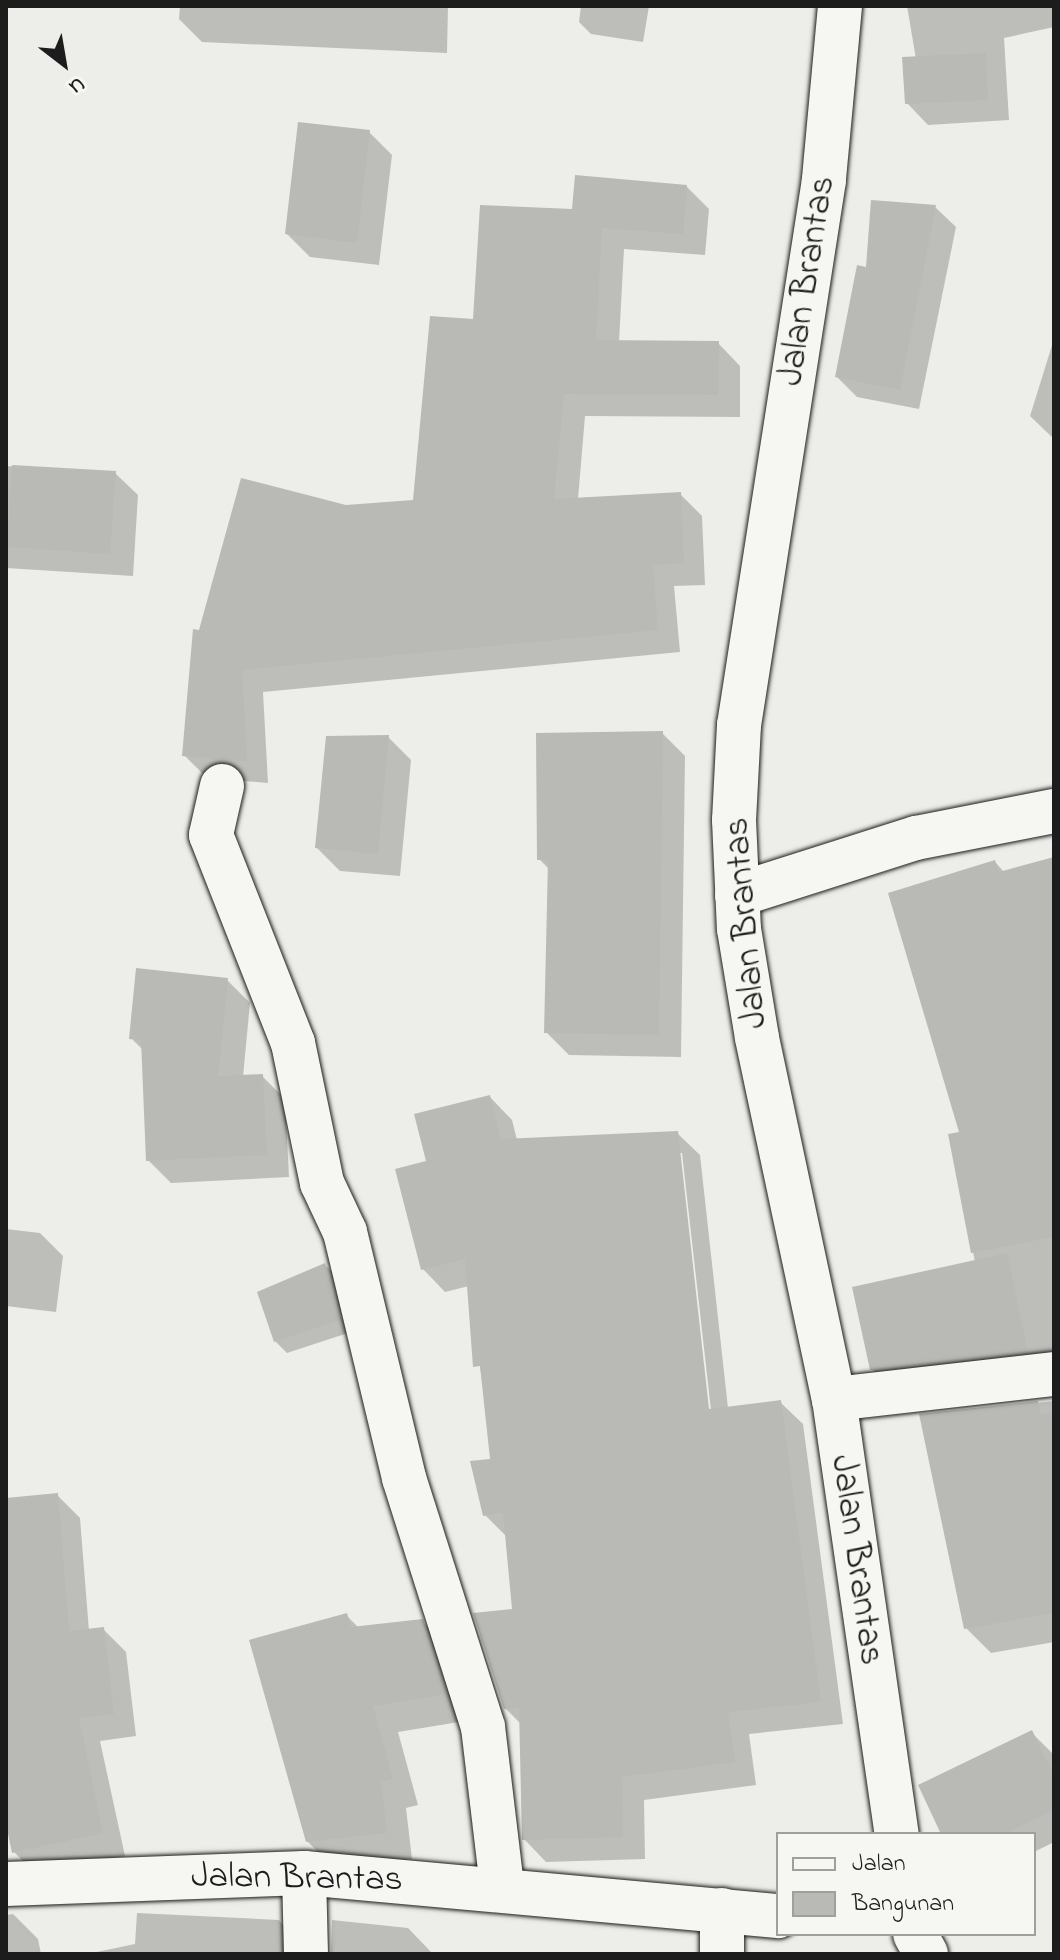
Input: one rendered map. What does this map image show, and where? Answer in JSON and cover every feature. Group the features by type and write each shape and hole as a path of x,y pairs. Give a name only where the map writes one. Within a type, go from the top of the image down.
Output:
{"street":[{"name":"Jalan Brantas","path":"840,6 824,180 739,725 737,895 780,1168 834,1399 897,1832"},
{"path":"222,786 211,835 293,1043 322,1183 345,1232 404,1478 483,1727 502,1887"},
{"path":"737,895 916,838 1054,811"},
{"path":"834,1399 1054,1374"},
{"name":"Jalan Brantas","path":"6,1884 304,1873 502,1887 776,1916"},
{"path":"304,1873 306,1954"},
{"path":"722,1910 722,1954"},
{"path":"916,1936 926,1954"}],"building":[{"path":"986,53 988,100 905,104 902,57"},
{"path":"298,122 370,130 357,243 285,234"},
{"path":"575,175 687,185 683,234 602,228 596,340 719,341 718,395 564,394 554,499 681,492 684,563 653,565 658,630 242,670 247,761 182,756 193,629 199,630 241,478 346,505 413,500 430,316 473,319 480,205 572,209"},
{"path":"871,200 936,205 900,390 835,377 857,265 866,267"},
{"path":"12,465 116,471 110,554 7,547"},
{"path":"663,731 659,1035 544,1033 548,860 537,860 536,733"},
{"path":"389,735 378,854 315,848 326,736"},
{"path":"1054,857 1054,1237 971,1253 948,1134 959,1132 888,893 995,860 999,872"},
{"path":"136,968 228,978 218,1076 263,1074 267,1155 146,1161 141,1040 129,1039"},
{"path":"490,1095 501,1139 678,1131 709,1409 781,1400 821,1702 728,1712 735,1762 622,1777 623,1837 522,1840 519,1708 504,1709 473,1613 512,1609 503,1513 483,1516 470,1461 490,1459 480,1366 473,1367 465,1259 421,1270 395,1169 426,1161 414,1114"},
{"path":"1007,1253 1028,1352 870,1370 852,1287"},
{"path":"325,1263 340,1320 274,1342 257,1292"},
{"path":"1038,1401 1041,1415 1054,1412 1054,1613 964,1629 919,1414"},
{"path":"58,1493 69,1631 104,1627 114,1714 79,1718 103,1833 12,1853 6,1824 6,1498"},
{"path":"347,1613 351,1627 423,1619 446,1694 373,1706 393,1779 381,1782 387,1833 306,1842 249,1640"},
{"path":"1032,1730 1054,1776 1054,1810 1008,1832 940,1832 918,1785"}]}
